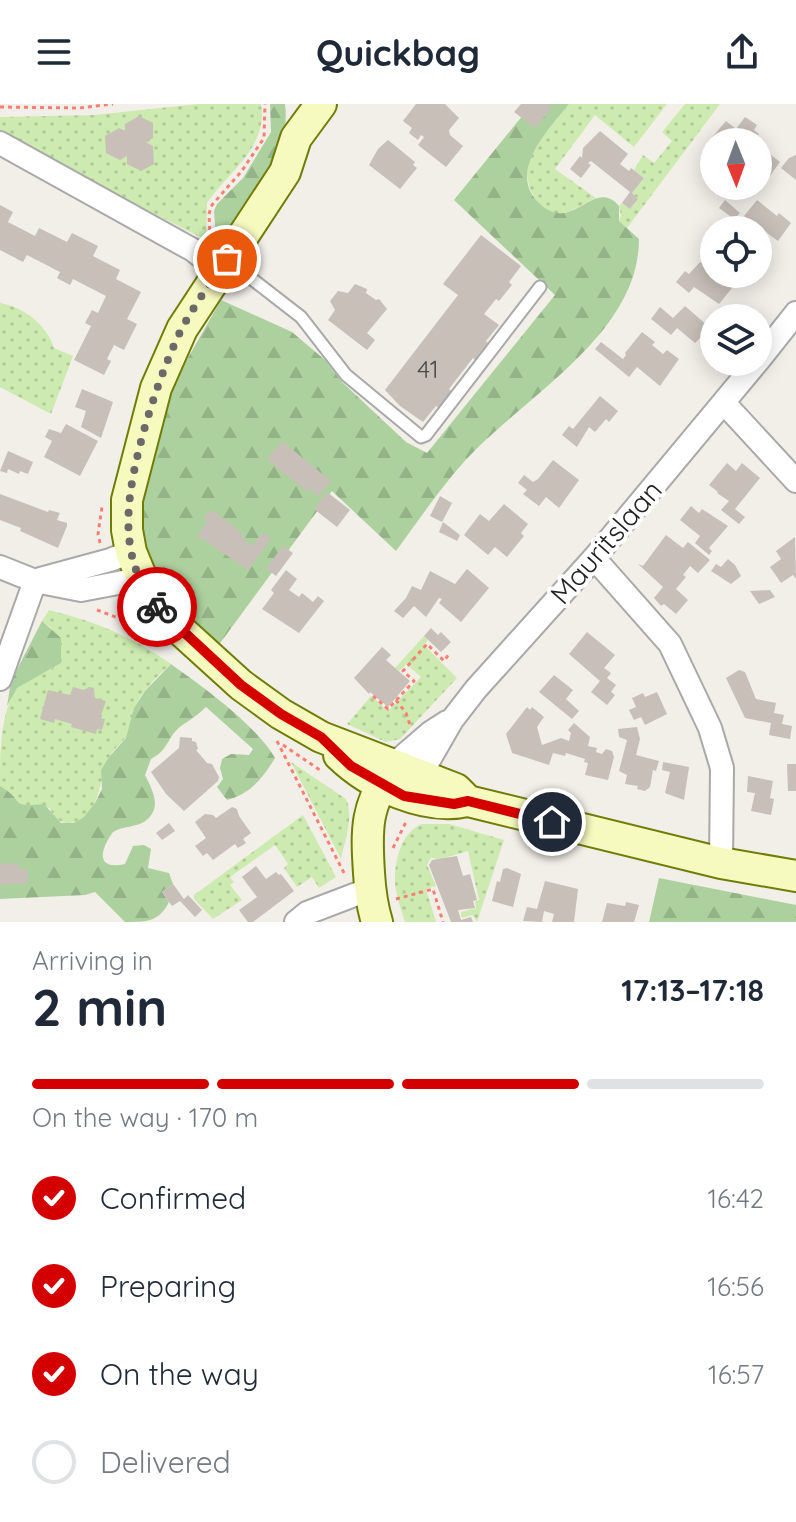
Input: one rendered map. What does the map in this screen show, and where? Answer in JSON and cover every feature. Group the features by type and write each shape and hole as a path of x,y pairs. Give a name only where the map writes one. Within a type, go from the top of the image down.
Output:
{"street":[{"path":"293,104 296,138"},
{"path":"321,104 296,138 285,172 219,263 182,329 156,388 127,500 127,530 135,565 150,598 165,616 241,685 281,714 400,779 456,789 468,801 721,863 796,876"},
{"path":"0,143 219,263"},
{"name":"Mauritslaan","path":"772,343 796,313"},
{"name":"Mauritslaan","path":"400,779 594,558 746,376"},
{"path":"724,403 796,481"},
{"path":"594,558 670,644 710,728 722,768 721,863"},
{"path":"0,567 35,581 81,590 135,565"},
{"path":"0,679 35,581"},
{"path":"296,922 307,913 370,890 380,841 400,779"}],"lane":[{"path":"219,263 301,317 346,375 421,437 426,435 540,287"}],"path":[{"path":"0,107 79,108 113,104"},
{"path":"219,263 209,214 212,205 241,172 264,138 265,104"},
{"path":"373,696 388,709 414,681 403,671 427,644 444,661 449,654"},
{"path":"396,700 406,713 411,731"},
{"path":"275,736 370,890 433,889 443,922"}],"green space":[{"path":"198,104 261,104 262,120 253,146 207,203 206,240 96,184 86,185 84,177 0,135 0,117 94,115"},
{"path":"270,104 285,104 282,142 267,178 225,244 216,238 214,211 243,178 271,132"},
{"path":"532,104 569,104 543,137 529,163 529,189 537,201 552,212 566,213 604,197 619,206 619,221 639,239 634,274 620,306 573,363 463,463 396,551 332,491 218,646 169,599 151,571 143,541 140,501 164,400 221,300 292,332 325,360 342,382 406,442 427,453 555,295 454,200"},
{"path":"569,104 667,104 634,147 595,115 555,169 596,198 562,213 545,209 539,203 530,188 527,170 537,146"},
{"path":"685,104 720,104 627,228 619,221 619,206 622,203 630,209 638,199 632,193 644,178 634,170 643,155 654,163 672,141 662,132"},
{"path":"0,303 18,308 33,318 46,332 54,348 73,356 51,414 0,387"},
{"path":"49,610 112,631 171,664 138,701 126,737 107,761 92,809 86,817 67,823 56,818 50,808 33,805 26,808 0,786 2,735 11,698 22,684 61,663 51,628 42,621"},
{"path":"42,621 61,638 61,663 17,688 7,706 11,681"},
{"path":"424,636 428,640 424,645 457,678 400,739 386,742 347,724 371,696 388,711 421,677 406,664 399,671 395,668"},
{"path":"171,664 228,707 255,732 275,758 266,772 249,789 227,800 217,787 223,779 220,768 222,759 231,754 249,755 253,749 206,707 176,730 162,751 151,759 145,775 155,800 150,817 141,824 113,832 103,851 104,861 115,865 125,864 133,846 144,845 151,849 148,868 169,873 173,884 162,892 169,902 161,914 146,921 125,922 95,892 0,899 0,786 21,804 44,804 61,823 74,823 84,817 102,789 101,770 126,738 134,708 145,691"},
{"path":"291,762 346,799 349,821 341,859"},
{"path":"303,815 336,877 319,888 312,877 297,887 284,868 288,864 275,845 230,877 234,882 230,885 242,900 213,919 194,899 194,895"},
{"path":"422,824 449,824 504,840 477,922 473,915 462,918 461,912 476,908 475,902 479,900 468,851 441,859 431,858 427,865 436,886 426,889 436,922 405,922 396,891 396,863 408,835"},
{"path":"659,878 796,905 796,922 649,922"}],"building":[{"path":"416,104 445,104 459,118 449,130 450,135 463,146 446,167 418,145 424,137 421,135 418,140 409,133 412,128 403,121"},
{"path":"521,104 547,104 552,107 535,128 514,112"},
{"path":"139,116 153,123 153,138 146,142 153,146 154,164 141,171 127,164 127,156 120,160 106,153 105,136 119,128 125,131 125,124"},
{"path":"745,117 757,125 755,128 737,128"},
{"path":"726,121 735,128 720,128"},
{"path":"600,131 628,154 620,164 644,178 632,193 638,199 630,209 622,203 630,192 591,161 581,178 570,169 580,156 582,158 583,148"},
{"path":"388,140 415,162 413,165 417,168 400,189 369,165 378,149"},
{"path":"796,155 796,180 781,168"},
{"path":"772,156 780,162 772,173"},
{"path":"725,200 740,213 730,216 719,208"},
{"path":"757,200 791,223 778,241 772,237 772,216 744,216"},
{"path":"0,205 13,212 8,222 35,236 39,228 67,242 72,233 98,246 93,256 120,270 116,279 141,292 127,319 137,324 124,350 114,345 104,375 74,360 91,326 85,323 92,310 98,313 106,296 73,279 70,285 57,278 60,272 27,255 23,262 0,250"},
{"path":"481,235 521,266 509,282 512,285 484,314 499,325 486,341 489,344 476,361 473,358 449,389 452,392 439,408 436,406 423,422 400,406 385,390 458,295 443,284"},
{"path":"700,262 700,288 732,288 719,304 694,287 689,293 676,282 685,271 689,274"},
{"path":"355,284 367,289 366,293 379,299 387,309 367,333 375,340 367,350 328,320 335,310 330,301 338,291 348,293"},
{"path":"685,306 700,319 700,338 695,343 677,328 671,335 651,319 660,307 673,318"},
{"path":"642,332 655,342 652,345 663,354 667,350 679,359 660,386 637,367 629,377 595,349 601,342 623,359"},
{"path":"82,389 113,402 101,438 81,427 86,411 75,407"},
{"path":"600,396 618,411 595,432 589,427 577,447 562,435 569,426 573,429"},
{"path":"66,424 98,441 80,476 44,457 52,441 45,437 49,429 61,433"},
{"path":"282,441 331,481 319,496 310,489 308,492 267,460"},
{"path":"8,451 33,462 28,474 8,469 7,473 0,471"},
{"path":"553,460 579,480 559,508 546,497 539,506 523,494 527,490 518,483 524,475 533,482 538,479"},
{"path":"727,463 736,471 742,463 760,478 735,509 745,517 739,524 721,510 729,501 709,485"},
{"path":"327,492 350,510 337,527 314,509"},
{"path":"0,494 48,512 60,513 57,520 67,523 67,526 58,548 0,520"},
{"path":"440,496 452,503 442,522 430,516"},
{"path":"504,504 528,524 521,533 524,536 507,557 495,547 488,555 464,535 480,514 489,521"},
{"path":"691,506 699,513 702,509 728,526 709,548 712,551 709,555 695,543 700,536 680,520"},
{"path":"209,511 215,512 243,534 242,537 252,546 263,532 271,539 248,570 197,535 207,523 204,518"},
{"path":"443,522 460,535 457,541 439,532"},
{"path":"666,535 683,548 688,542 710,560 698,573 690,566 683,575 686,577 676,589 688,600 676,614 654,598 663,587 638,564 643,566"},
{"path":"795,537 796,579 793,575 781,583 770,567 781,559 776,551"},
{"path":"283,546 293,553 276,576 266,568"},
{"path":"728,559 741,576 731,584 711,571 716,564 721,567"},
{"path":"467,569 489,588 461,622 439,603 442,599 439,598 426,617 414,606 403,618 394,611 412,586 421,590 430,571 455,584"},
{"path":"286,570 297,579 289,590 299,597 302,593 313,602 318,596 324,601 299,633 262,609"},
{"path":"770,590 775,597 759,604 750,591"},
{"path":"431,628 438,635 441,632 451,642 441,652 424,636"},
{"path":"587,632 615,655 604,668 611,673 607,678 616,685 611,692 615,695 607,705 591,692 600,681 569,654"},
{"path":"382,647 391,655 386,660 410,681 388,707 369,694 354,678"},
{"path":"739,670 745,672 756,699 776,703 774,713 784,715 782,724 792,726 790,739 769,735 771,723 745,718 726,678"},
{"path":"554,675 573,690 566,699 579,711 572,719 539,692"},
{"path":"73,687 84,690 94,688 95,698 106,701 100,718 105,719 102,730 97,729 96,734 55,719 54,723 40,719 48,690 70,695"},
{"path":"657,692 667,714 645,725 641,717 634,720 629,710 636,707 632,698"},
{"path":"527,707 530,710 532,707 544,717 537,727 542,745 561,738 569,741 571,733 568,730 574,723 590,737 588,746 597,748 596,752 612,751 614,757 608,780 585,775 588,763 584,762 585,759 566,753 565,756 553,753 549,765 512,753 506,734"},
{"path":"637,727 640,739 636,755 659,761 656,771 653,770 650,787 645,791 637,789 638,786 625,784 627,775 619,771 627,740 619,737 618,729"},
{"path":"180,737 192,738 196,742 196,750 207,763 212,764 219,777 184,811 166,794 151,772 179,748"},
{"path":"663,762 689,767 684,800 665,793 670,772 662,770"},
{"path":"787,764 796,764 796,791 788,791"},
{"path":"748,776 773,781 771,815 751,811 755,793 747,792"},
{"path":"232,807 237,809 251,833 243,839 246,843 238,848 235,844 213,860 207,853 203,856 195,846 206,838 195,822 205,814 216,818"},
{"path":"169,823 175,831 162,840 156,833"},
{"path":"457,856 463,876 470,874 477,900 473,901 475,908 458,910 461,920 471,917 473,922 451,922 429,865 432,860"},
{"path":"18,863 19,869 27,869 28,883 0,885 0,864"},
{"path":"256,866 266,879 276,872 281,874 294,891 253,922 248,922 239,910 257,897 242,877"},
{"path":"503,869 521,874 513,907 492,901 497,881 500,882"},
{"path":"545,881 578,889 574,922 552,922 554,914 544,911 542,922 523,921 527,907 537,909"},
{"path":"173,884 184,899 188,895 202,910 195,917 180,901 172,906 162,892"},
{"path":"626,902 639,905 634,922 602,922 607,903 625,906"}],"way so far":[{"path":"157,607 139,579 131,552 127,500 156,388 182,329 227,259"}],"route":[{"path":"157,607 241,685 281,714 321,737 351,766 381,784 404,796 454,804 468,801 552,822"}]}
